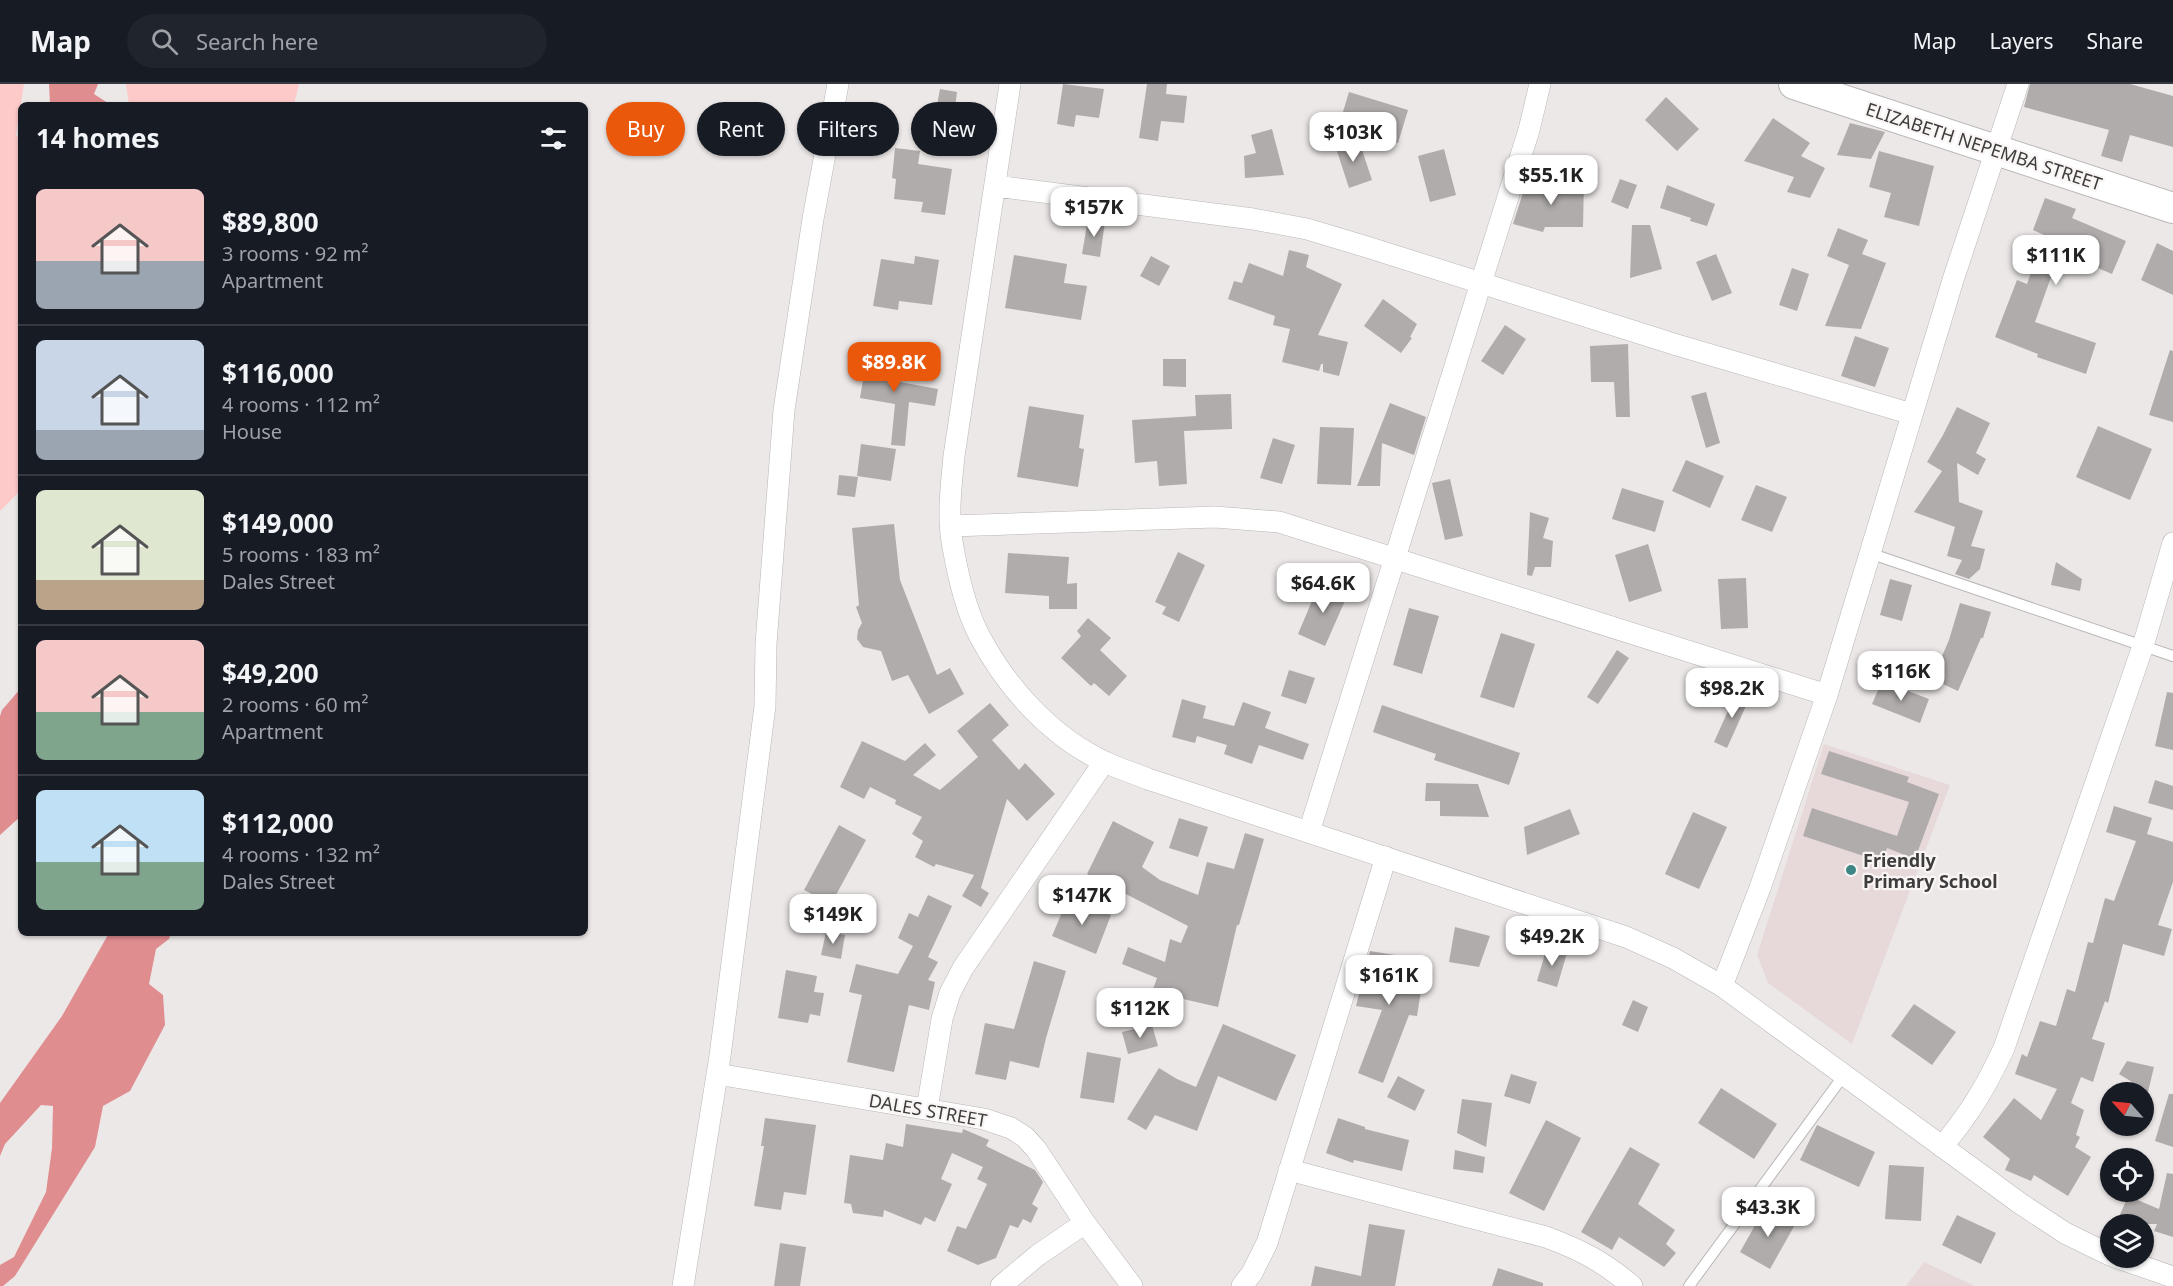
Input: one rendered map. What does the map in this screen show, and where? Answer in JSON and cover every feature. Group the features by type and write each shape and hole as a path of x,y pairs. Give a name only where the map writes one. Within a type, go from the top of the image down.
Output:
{"street":[{"path":"683,1286 717,1074 765,706 766,644 784,410 813,219 838,84"},
{"path":"1010,84 954,456 950,500 952,546 963,592 978,633 1004,675 1030,706 1065,738 1104,762 1626,936 1673,958 1722,986 1942,1147 2065,1233 2100,1250"},
{"path":"1309,832 1529,130 1540,84"},
{"name":"ELIZABETH NEPEMBA STREET","path":"1794,84 2173,208"},
{"path":"1722,986 1760,888 1827,695 1953,280 2018,84"},
{"path":"996,186 1253,219 1307,230 1677,345 1912,414"},
{"path":"951,526 1215,517 1280,522 1827,695"},
{"path":"1942,1147 1987,1086 2004,1048 2143,646 2173,543"},
{"path":"927,1109 942,1019 950,993 963,968 1104,762"},
{"path":"1242,1286 1252,1273 1267,1243 1386,857"},
{"name":"DALES STREET","path":"717,1074 997,1122 1024,1137 1036,1149 1132,1286"},
{"path":"1289,1170 1546,1237 1578,1248 1612,1269 1632,1286"},
{"path":"1001,1286 1038,1255 1086,1223"},
{"path":"2147,1268 2173,1277"}],"lane":[{"path":"1869,553 2173,656"},
{"path":"1689,1286 1844,1075"}],"shaded area":[{"path":"0,84 24,84 21,102 18,102 16,135 18,138 18,493 0,511"},
{"path":"49,84 98,84 94,94 106,102 50,102"},
{"path":"126,84 299,84 295,102 129,102"},
{"path":"18,691 18,819 0,835 0,716 2,710"},
{"name":"Friendly Primary School","path":"1824,744 1950,785 1852,1044 1768,983 1757,955"},
{"path":"107,936 170,936 156,949 149,984 163,995 165,1025 130,1091 103,1106 95,1147 15,1276 0,1286 0,1265 14,1257 46,1192 52,1148 53,1106 41,1105 5,1144 0,1156 0,1103 62,1016"},
{"path":"1924,1262 1975,1286 1906,1286"}],"building":[{"path":"1063,84 1104,89 1099,118 1076,115 1074,127 1057,124"},
{"path":"1147,84 1167,84 1166,94 1187,96 1184,123 1161,121 1158,141 1139,138"},
{"path":"2030,84 2130,84 2173,96 2173,147 2130,135 2122,162 2101,156 2109,130 2024,107"},
{"path":"940,89 957,92 956,102 938,102"},
{"path":"1349,92 1408,110 1398,143 1339,125"},
{"path":"1666,97 1699,129 1677,151 1645,120"},
{"path":"1773,118 1810,143 1801,156 1825,168 1810,198 1787,192 1794,177 1744,161"},
{"path":"1850,123 1885,132 1871,159 1837,155"},
{"path":"1272,129 1284,175 1245,178 1244,156 1256,153 1251,135"},
{"path":"1358,138 1372,180 1349,188 1335,145"},
{"path":"899,148 911,150 911,156 919,156 918,164 952,169 945,215 921,212 923,202 894,199 896,179 892,178 894,156 899,156"},
{"path":"1444,149 1456,195 1430,202 1418,156"},
{"path":"1879,151 1934,166 1919,226 1884,217 1891,193 1869,187"},
{"path":"1620,179 1637,185 1628,209 1611,202"},
{"path":"1527,180 1561,188 1561,180 1584,181 1583,227 1545,227 1543,232 1513,224"},
{"path":"1667,185 1715,204 1707,226 1660,208"},
{"path":"2045,198 2076,209 2072,218 2126,241 2112,274 2060,252 2035,322 2096,343 2086,374 2037,357 2038,354 1995,337 2017,280 2027,284 2044,235 2033,230"},
{"path":"1088,219 1105,222 1100,257 1082,254"},
{"path":"1632,225 1650,225 1662,269 1630,278"},
{"path":"1838,228 1868,240 1862,254 1886,263 1861,329 1825,326 1849,265 1827,256"},
{"path":"2157,243 2173,251 2173,295 2141,280"},
{"path":"1289,250 1309,255 1306,267 1342,284 1318,335 1348,342 1339,376 1323,372 1323,364 1319,371 1282,362 1290,329 1273,325 1275,316 1228,299 1234,281 1242,283 1249,263 1283,276"},
{"path":"1716,254 1732,293 1712,301 1696,262"},
{"path":"1014,255 1067,264 1064,283 1087,286 1081,320 1005,308"},
{"path":"915,256 939,260 932,305 899,301 898,310 873,306 881,259 914,264"},
{"path":"1151,256 1170,266 1159,286 1140,276"},
{"path":"1792,268 1809,274 1797,311 1779,305"},
{"path":"1383,299 1417,324 1410,337 1412,338 1401,353 1364,326"},
{"path":"1505,325 1526,339 1503,375 1481,361"},
{"path":"1855,336 1889,348 1875,387 1841,376"},
{"path":"1628,344 1630,417 1616,417 1614,382 1591,382 1590,346"},
{"path":"2170,350 2173,351 2173,422 2149,415"},
{"path":"867,356 904,362 900,382 938,389 935,406 909,402 905,446 891,445 895,404 860,398"},
{"path":"1163,359 1186,359 1186,387 1163,386"},
{"path":"1706,392 1720,443 1706,448 1691,396"},
{"path":"1231,394 1232,429 1184,431 1187,484 1159,486 1157,461 1135,463 1132,420 1196,416 1195,395"},
{"path":"1390,403 1426,417 1414,455 1382,443 1380,486 1357,486"},
{"path":"1029,406 1084,415 1079,448 1084,449 1078,487 1017,477"},
{"path":"1957,407 1990,423 1976,453 1986,459 1978,475 1957,463 1959,502 1983,511 1971,546 1985,549 1980,569 1969,579 1955,574 1962,560 1947,556 1955,527 1914,512 1942,471 1927,462"},
{"path":"2098,426 2152,449 2130,500 2076,477"},
{"path":"1320,427 1354,428 1351,485 1317,484"},
{"path":"1273,438 1295,445 1282,484 1260,478"},
{"path":"861,444 896,449 891,481 857,476"},
{"path":"1686,460 1724,476 1710,508 1672,491"},
{"path":"839,475 858,477 855,497 837,495"},
{"path":"1450,479 1463,536 1445,540 1432,483"},
{"path":"1756,485 1787,497 1772,532 1741,520"},
{"path":"1622,488 1664,501 1655,532 1612,519"},
{"path":"1530,512 1549,518 1543,538 1553,541 1551,567 1535,567 1532,576 1527,575"},
{"path":"894,524 900,580 937,675 950,668 964,694 929,714 908,675 892,681 881,651 863,647 857,639 862,623 856,607 859,605 852,528"},
{"path":"1648,544 1662,591 1629,602 1615,555"},
{"path":"1178,552 1205,565 1179,622 1162,614 1166,607 1155,602"},
{"path":"1008,553 1069,557 1067,584 1077,583 1077,609 1049,609 1049,596 1005,593"},
{"path":"2056,562 2082,579 2080,591 2051,585"},
{"path":"1746,578 1748,628 1721,629 1718,579"},
{"path":"1890,579 1912,585 1902,621 1880,615"},
{"path":"1320,582 1348,594 1325,646 1298,634"},
{"path":"1960,603 1991,612 1983,638 1981,638 1958,691 1932,679 1949,640"},
{"path":"1409,608 1439,616 1422,674 1393,665"},
{"path":"1088,618 1111,638 1100,650 1127,676 1109,696 1094,683 1091,686 1061,658 1081,636 1077,631"},
{"path":"1501,633 1535,644 1514,708 1480,697"},
{"path":"1617,650 1629,658 1598,704 1587,697"},
{"path":"1289,670 1315,678 1306,704 1281,696"},
{"path":"1882,681 1929,699 1920,723 1872,704"},
{"path":"1737,691 1750,697 1727,748 1714,742"},
{"path":"2167,692 2173,693 2173,750 2155,746"},
{"path":"1182,699 1206,706 1203,718 1234,726 1243,702 1271,712 1265,728 1309,744 1303,760 1259,745 1252,764 1224,754 1227,745 1197,736 1195,743 1172,737"},
{"path":"990,703 1009,725 992,740 1019,770 1025,763 1055,794 1027,821 1007,799 981,888 989,893 981,907 962,896 974,875 936,864 934,867 915,857 923,841 912,834 922,817 895,804 896,800 870,787 864,799 840,787 862,741 905,761 925,743 936,755 913,775 940,790 978,757 957,731"},
{"path":"1382,705 1520,753 1509,785 1434,760 1436,754 1373,732"},
{"path":"1829,751 1909,777 1907,782 1939,794 1915,859 1887,848 1882,862 1803,836 1812,808 1897,836 1909,802 1821,774"},
{"path":"2155,780 2173,786 2173,810 2148,803"},
{"path":"1426,783 1478,784 1489,817 1440,816 1440,801 1425,801"},
{"path":"2114,806 2152,818 2147,834 2173,842 2173,882 2158,925 2172,929 2164,956 2123,944 2108,1003 2105,1001 2092,1039 2105,1043 2093,1082 2081,1077 2071,1103 2084,1110 2076,1135 2080,1137 2075,1147 2091,1157 2068,1196 2034,1175 2031,1181 2005,1170 2010,1159 1983,1137 2014,1098 2041,1120 2057,1089 2015,1074 2022,1054 2027,1057 2040,1021 2056,1026 2067,989 2075,992 2088,942 2093,943 2105,898 2114,901 2136,841 2106,832"},
{"path":"1570,809 1580,834 1527,855 1524,827"},
{"path":"1693,812 1727,827 1699,889 1665,874"},
{"path":"1179,818 1208,827 1198,857 1169,848"},
{"path":"1113,821 1154,842 1142,867 1160,880 1198,895 1207,862 1234,869 1245,833 1264,839 1239,925 1237,925 1218,1007 1157,993 1158,991 1153,989 1157,978 1122,964 1128,947 1165,962 1170,939 1181,943 1188,926 1087,874"},
{"path":"839,825 866,840 831,904 804,890"},
{"path":"928,895 952,906 928,957 938,962 928,980 935,982 929,1010 909,1005 894,1072 847,1062 862,995 849,992 856,964 898,974 913,946 898,938 909,913 918,917"},
{"path":"1068,898 1111,915 1096,954 1052,936"},
{"path":"1455,927 1490,936 1479,967 1449,962"},
{"path":"826,932 845,935 841,959 821,955"},
{"path":"1547,947 1567,953 1557,987 1537,981"},
{"path":"1370,951 1426,960 1417,1016 1409,1015 1383,1083 1358,1073 1382,1010 1356,1006"},
{"path":"1034,961 1066,971 1039,1068 1010,1061 1006,1080 975,1074 985,1023 1014,1029"},
{"path":"786,970 817,976 814,992 824,993 820,1016 810,1014 808,1023 778,1018"},
{"path":"1633,1000 1648,1007 1638,1032 1622,1025"},
{"path":"1914,1004 1956,1032 1932,1065 1891,1036"},
{"path":"1223,1024 1296,1055 1276,1101 1218,1076 1197,1131 1155,1115 1146,1130 1127,1119 1159,1068 1196,1087"},
{"path":"1152,1025 1158,1046 1128,1054 1122,1032"},
{"path":"1087,1052 1121,1058 1114,1103 1080,1098"},
{"path":"2127,1061 2154,1067 2150,1082 2132,1082 2119,1074"},
{"path":"1511,1074 1537,1082 1530,1104 1504,1096"},
{"path":"1398,1076 1425,1090 1415,1111 1387,1097"},
{"path":"1721,1088 1777,1124 1754,1159 1698,1123"},
{"path":"2169,1094 2173,1094 2173,1147 2155,1141"},
{"path":"1462,1099 1492,1103 1486,1147 1457,1133"},
{"path":"765,1118 816,1125 806,1195 784,1192 781,1210 754,1206 764,1146 761,1146"},
{"path":"1338,1118 1365,1127 1365,1129 1409,1140 1402,1171 1354,1160 1353,1163 1326,1153"},
{"path":"1546,1120 1581,1138 1544,1211 1509,1193"},
{"path":"906,1124 962,1133 963,1129 989,1140 986,1146 1035,1170 1043,1182 1032,1204 1038,1208 1031,1223 1023,1219 1018,1228 1010,1225 996,1258 978,1265 947,1251 957,1226 966,1229 987,1184 977,1179 983,1167 952,1153 941,1179 952,1184 935,1222 925,1217 921,1225 884,1210 883,1217 853,1213 851,1204 844,1203 850,1155 883,1160 886,1143 903,1147"},
{"path":"1817,1125 1875,1152 1859,1187 1800,1160"},
{"path":"1630,1147 1660,1164 1638,1204 1675,1230 1666,1244 1676,1253 1664,1267 1619,1237 1612,1250 1581,1232"},
{"path":"1455,1150 1485,1157 1483,1173 1453,1169"},
{"path":"1889,1165 1924,1167 1921,1221 1885,1219"},
{"path":"2167,1173 2173,1174 2173,1237 2154,1231 2157,1224 2154,1224 2154,1214 2120,1214 2125,1202 2142,1202 2159,1209"},
{"path":"1766,1206 1796,1223 1770,1269 1740,1252"},
{"path":"1957,1215 1996,1233 1981,1264 1942,1245"},
{"path":"1369,1224 1405,1230 1395,1286 1311,1286 1315,1266 1361,1276"},
{"path":"780,1243 806,1247 800,1286 774,1286"},
{"path":"1498,1268 1543,1283 1543,1286 1492,1286"}],"place":[{"name":"Friendly Primary School","path":"1851,870"}]}
